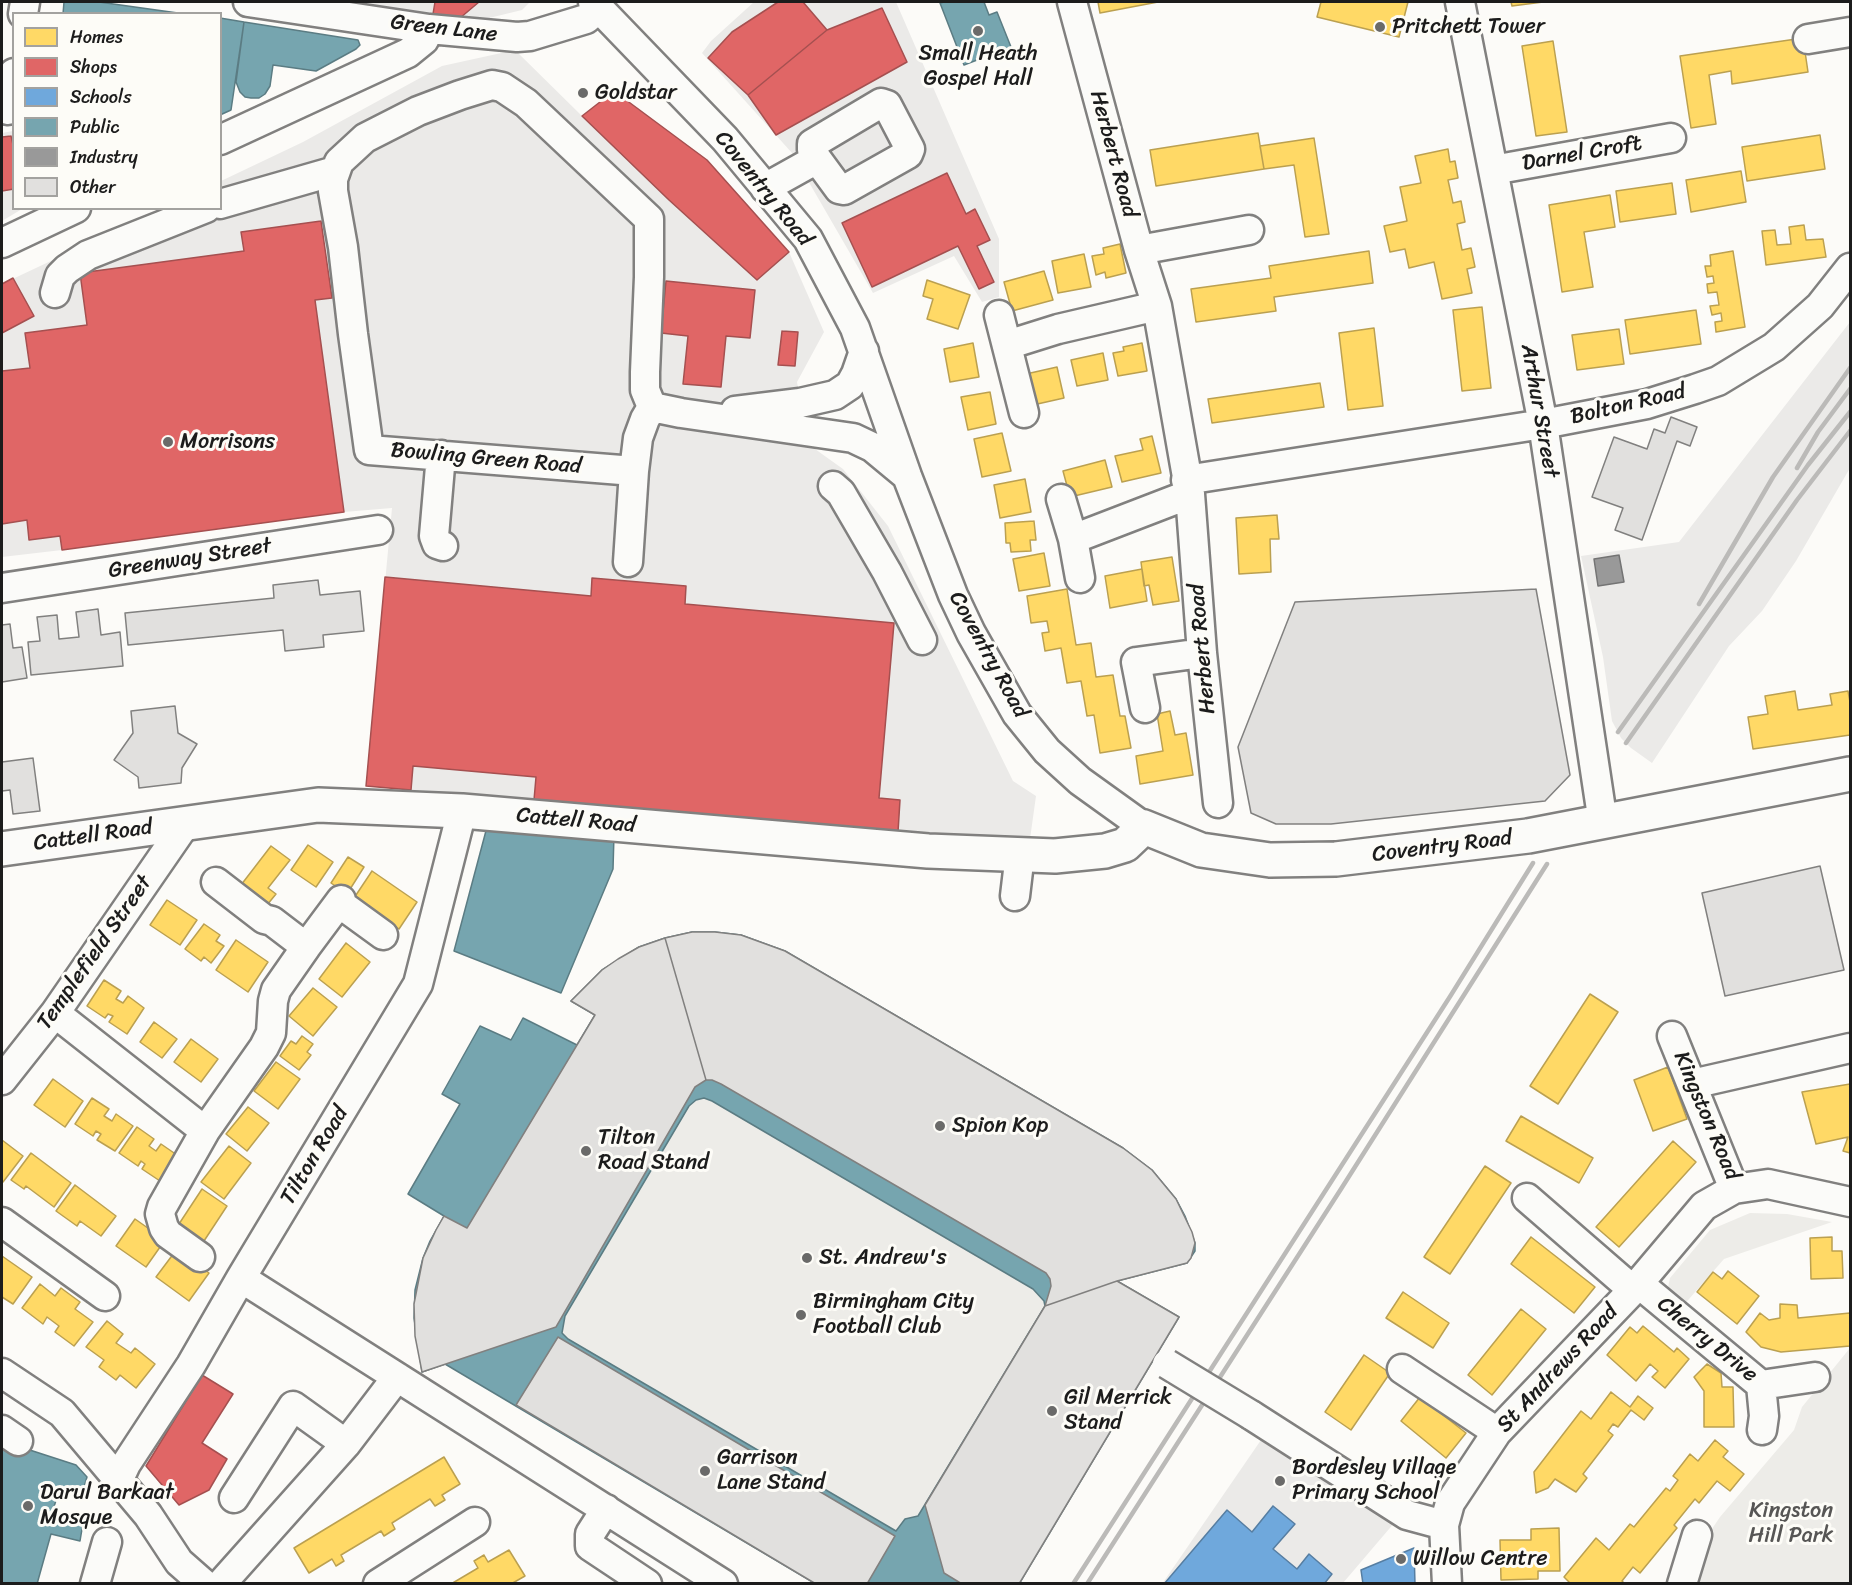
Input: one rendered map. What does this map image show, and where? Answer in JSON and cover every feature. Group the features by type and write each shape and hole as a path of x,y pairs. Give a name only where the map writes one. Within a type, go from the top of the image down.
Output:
{"main road":[{"name":"Coventry Road","path":"1144,826 1201,850 1270,860 1336,859 1528,836 1851,774"},
{"name":"Cattell Road","path":"2,849 318,805 462,811 928,851 1055,856 1105,851 1125,845 1144,826"}],"street":[{"name":"Green Lane","path":"248,2 429,29 499,36 530,36 586,19 596,5"},
{"name":"Herbert Road","path":"1072,2 1139,250 1157,306 1188,487 1218,803"},
{"name":"Arthur Street","path":"1460,2 1543,424 1603,823"},
{"name":"Coventry Road","path":"596,5 725,139 808,239 855,327 907,476 953,595 971,633 1017,714 1047,751 1072,773 1144,826"},
{"path":"222,139 408,54 424,40 429,29"},
{"path":"1808,39 1851,32"},
{"path":"8,110 12,85"},
{"path":"222,203 335,171 339,162 365,138 405,117 492,85 502,87 526,103 649,219 651,232 645,390 652,407"},
{"name":"Darnel Croft","path":"1493,170 1671,138"},
{"path":"765,188 817,159"},
{"name":"Bowling Green Road","path":"335,171 333,191 369,450 634,471"},
{"path":"2,243 72,210"},
{"path":"55,293 60,276 88,255 201,210"},
{"path":"1139,250 1249,230"},
{"name":"Bolton Road","path":"1188,487 1647,404 1718,381 1774,347 1820,306 1851,268"},
{"path":"1007,345 1058,329 1157,306"},
{"path":"999,315 1024,413"},
{"path":"681,413 728,412 800,403 836,395 850,385 864,351"},
{"path":"652,407 853,438 872,447 907,476"},
{"path":"628,562 638,438 652,407"},
{"path":"441,455 434,536 437,544 443,546"},
{"path":"833,486 841,493 887,572 922,640"},
{"path":"1073,539 1188,487"},
{"path":"1061,499 1073,539 1080,578"},
{"name":"Greenway Street","path":"2,588 378,530"},
{"path":"1145,708 1136,662 1202,653"},
{"name":"Tilton Road","path":"119,1479 126,1464 191,1365 418,984 462,811"},
{"name":"Templefield Street","path":"2,1080 55,1013 186,823"},
{"path":"1015,896 1020,855"},
{"path":"216,882 264,919 272,921 306,947"},
{"path":"200,1257 168,1234 161,1222 160,1214 205,1131 271,1034 276,990 340,902 383,935"},
{"path":"55,1013 205,1131"},
{"name":"Kingston Road","path":"1672,1036 1734,1189 1768,1184 1851,1202"},
{"path":"1692,1084 1851,1048"},
{"path":"1816,1193 1851,1180"},
{"name":"St Andrews Road","path":"1447,1584 1444,1525 1450,1503 1497,1432 1636,1287 1704,1206 1734,1189"},
{"name":"Cherry Drive","path":"1527,1198 1761,1385 1815,1377"},
{"path":"2,1222 105,1296"},
{"path":"241,1278 723,1584"},
{"path":"1167,1364 1407,1515 1444,1525"},
{"path":"1402,1369 1497,1432"},
{"path":"2,1373 62,1413 148,1515 183,1573 204,1584"},
{"path":"221,1584 346,1444 397,1377"},
{"path":"1761,1385 1762,1430"},
{"path":"234,1498 293,1406 346,1444"},
{"path":"606,1509 590,1534 590,1546 647,1584"},
{"path":"378,1584 475,1522"},
{"path":"1682,1584 1697,1535"},
{"path":"95,1584 107,1542"}],"shaded area":[{"path":"331,2 530,2 522,10 489,18 403,13"},
{"path":"754,2 896,2 999,239 999,297 982,302 954,256 873,293 792,153 702,53 711,41"},
{"path":"515,50 582,116 614,91 707,160 789,252 824,332 797,382 808,444 843,469 888,526 1013,781 1036,796 1030,839 898,832 366,786 392,508 344,512 2,557 2,284 159,210 222,210 222,181 303,142 442,66"},
{"path":"12,131 12,210 20,210 2,221 2,133"},
{"path":"1850,322 1850,468 1796,561 1762,611 1729,646 1652,763 1621,738 1612,721 1603,657 1581,556 1679,542"},
{"name":"Bordesley Village Primary School","path":"1261,1440 1395,1522 1343,1583 1162,1584"}],"green space":[{"name":"St. Andrew's","path":"692,932 741,935 785,951 1123,1148 1151,1170 1176,1199 1185,1216 1195,1243 1195,1251 1187,1263 1117,1281 1179,1317 1019,1583 445,1364 422,1372 414,1318 415,1290 423,1258 444,1216 408,1194 460,1104 442,1094 480,1026 511,1040 523,1018 577,1045 594,1015 571,1001 602,970 639,947"},
{"path":"1750,1213 1787,1214 1832,1222 1724,1259 1682,1307 1667,1292 1670,1278 1710,1230"},
{"name":"Kingston Hill Park","path":"1850,1348 1850,1583 1675,1584 1720,1517 1794,1430 1802,1407"}],"building: Homes":[{"path":"1098,2 1158,2 1100,13"},
{"name":"Pritchett Tower","path":"1321,2 1408,2 1399,37 1317,17"},
{"path":"1511,2 1543,2 1512,6"},
{"path":"1803,38 1808,72 1732,84 1731,71 1709,75 1716,124 1691,128 1680,56"},
{"path":"1553,41 1567,132 1536,136 1522,46"},
{"path":"1258,133 1264,169 1156,186 1150,150"},
{"path":"1820,135 1825,169 1747,181 1742,147"},
{"path":"1314,138 1329,234 1305,237 1294,165 1264,169 1260,146"},
{"path":"1448,149 1450,162 1455,161 1458,178 1448,180 1453,203 1461,201 1465,222 1457,224 1462,250 1471,248 1475,267 1467,269 1472,293 1442,299 1434,262 1409,268 1405,249 1390,252 1384,226 1407,221 1400,187 1421,183 1415,156"},
{"path":"1741,171 1746,202 1691,212 1686,180"},
{"path":"1672,183 1676,214 1620,222 1616,191"},
{"path":"1610,195 1615,227 1584,232 1593,287 1562,292 1549,205"},
{"path":"1804,225 1806,240 1823,239 1826,257 1766,265 1762,231 1775,230 1777,245 1791,244 1789,227"},
{"path":"1120,244 1126,273 1106,278 1105,272 1096,275 1092,256 1104,254 1103,248"},
{"path":"1369,251 1373,283 1274,297 1276,311 1196,322 1191,289 1271,278 1269,266"},
{"path":"1733,251 1745,327 1716,332 1715,322 1722,321 1721,313 1712,315 1710,306 1719,305 1717,292 1708,293 1707,284 1714,283 1713,276 1707,277 1705,266 1711,266 1710,255"},
{"path":"1084,254 1091,287 1058,293 1052,261"},
{"path":"1044,271 1053,300 1012,311 1004,282"},
{"path":"927,280 970,295 958,329 927,319 933,299 923,296"},
{"path":"1482,307 1491,388 1462,391 1453,310"},
{"path":"1696,310 1701,344 1630,354 1625,320"},
{"path":"1374,328 1383,406 1348,410 1339,333"},
{"path":"1619,329 1624,364 1577,370 1572,335"},
{"path":"973,343 979,377 950,382 944,349"},
{"path":"1142,343 1147,371 1118,376 1113,353 1124,351 1123,347"},
{"path":"1103,353 1108,380 1077,386 1071,360"},
{"path":"1057,367 1064,398 1033,405 1026,374"},
{"path":"1320,383 1324,407 1212,423 1208,399"},
{"path":"990,392 996,424 968,430 961,397"},
{"path":"1002,433 1011,471 982,477 974,439"},
{"path":"1152,436 1161,473 1122,482 1115,456 1143,450 1140,439"},
{"path":"1105,460 1112,487 1070,497 1063,471"},
{"path":"1025,479 1031,512 1000,518 994,485"},
{"path":"1277,515 1279,539 1270,539 1271,572 1239,574 1236,518"},
{"path":"1034,521 1036,540 1030,540 1031,551 1011,552 1010,543 1006,543 1005,523"},
{"path":"1044,553 1050,586 1019,591 1013,559"},
{"path":"1172,557 1179,601 1153,605 1149,585 1144,586 1141,562"},
{"path":"1142,569 1147,601 1110,608 1105,576"},
{"path":"1067,589 1076,645 1091,643 1096,677 1113,675 1120,716 1125,716 1131,748 1100,753 1094,715 1087,716 1081,681 1067,683 1061,648 1045,651 1042,633 1049,632 1047,621 1031,623 1027,596"},
{"path":"1795,691 1798,710 1832,705 1830,694 1848,691 1850,735 1753,749 1748,717 1768,714 1765,696"},
{"path":"1170,711 1175,735 1186,733 1193,775 1140,784 1136,756 1163,751 1157,714"},
{"path":"308,845 333,862 316,887 291,870"},
{"path":"271,846 290,860 268,888 276,894 267,905 241,885"},
{"path":"348,857 364,867 347,894 331,883"},
{"path":"372,871 417,902 399,929 354,898"},
{"path":"167,900 197,920 180,945 150,925"},
{"path":"204,924 220,935 216,941 224,946 211,963 204,957 201,961 185,949"},
{"path":"236,940 268,962 248,992 216,970"},
{"path":"346,943 370,962 342,997 319,979"},
{"path":"104,980 121,991 116,999 123,1003 128,996 144,1008 127,1034 109,1022 113,1016 108,1014 105,1018 87,1006"},
{"path":"313,988 337,1007 313,1036 289,1016"},
{"path":"1590,994 1618,1012 1558,1104 1530,1086"},
{"path":"154,1022 177,1039 162,1058 140,1042"},
{"path":"302,1036 313,1044 307,1052 311,1055 299,1070 280,1056 291,1041 296,1044"},
{"path":"191,1039 218,1059 201,1082 174,1062"},
{"path":"276,1062 300,1079 278,1109 254,1091"},
{"path":"1668,1067 1687,1119 1653,1131 1634,1080"},
{"path":"53,1079 83,1101 65,1127 34,1105"},
{"path":"1850,1084 1850,1153 1843,1151 1848,1137 1816,1144 1802,1092"},
{"path":"92,1098 109,1109 104,1116 112,1121 116,1114 133,1126 115,1151 97,1140 101,1134 96,1131 93,1136 75,1124"},
{"path":"248,1107 269,1123 247,1151 226,1134"},
{"path":"1521,1116 1593,1158 1579,1183 1506,1141"},
{"path":"137,1127 154,1139 149,1146 156,1151 161,1144 177,1155 160,1181 142,1169 145,1164 141,1161 138,1166 119,1153"},
{"path":"2,1140 23,1156 3,1182 2,1181"},
{"path":"1673,1141 1696,1162 1619,1247 1596,1227"},
{"path":"229,1146 251,1163 224,1199 201,1182"},
{"path":"31,1153 71,1183 54,1207 26,1186 24,1189 11,1180"},
{"path":"1485,1166 1511,1183 1450,1274 1424,1257"},
{"path":"75,1185 116,1216 101,1236 80,1221 77,1226 56,1211"},
{"path":"202,1189 227,1206 202,1244 177,1227"},
{"path":"135,1219 165,1240 146,1267 116,1246"},
{"path":"1531,1237 1595,1287 1574,1313 1511,1264"},
{"path":"1832,1237 1832,1251 1842,1251 1843,1278 1811,1279 1810,1238"},
{"path":"177,1249 209,1273 189,1301 156,1277"},
{"path":"2,1256 32,1277 13,1304 2,1297"},
{"path":"1728,1271 1759,1296 1737,1324 1697,1292 1713,1272 1722,1279"},
{"path":"40,1284 55,1296 61,1288 80,1302 75,1309 93,1322 74,1346 55,1332 59,1326 47,1317 43,1324 22,1308"},
{"path":"1403,1292 1449,1323 1433,1348 1386,1318"},
{"path":"1780,1304 1797,1305 1798,1318 1850,1313 1850,1346 1781,1352 1761,1347 1746,1332 1760,1313 1769,1320 1780,1318"},
{"path":"1521,1309 1546,1329 1492,1395 1468,1375"},
{"path":"107,1321 123,1334 116,1343 131,1353 135,1348 155,1364 136,1388 120,1375 116,1380 99,1367 104,1360 86,1347"},
{"path":"1643,1326 1674,1352 1677,1348 1689,1359 1665,1388 1652,1377 1658,1371 1650,1364 1636,1381 1607,1355 1630,1327 1637,1333"},
{"path":"1364,1355 1390,1373 1351,1430 1325,1412"},
{"path":"1707,1364 1721,1373 1722,1387 1733,1387 1734,1427 1704,1427 1704,1391 1694,1377"},
{"path":"1611,1392 1630,1407 1638,1396 1653,1408 1644,1420 1631,1410 1618,1427 1613,1424 1608,1431 1613,1435 1583,1474 1587,1478 1576,1492 1555,1479 1548,1488 1536,1493 1534,1472 1581,1411 1591,1419"},
{"path":"1420,1397 1466,1433 1446,1458 1401,1421"},
{"path":"1715,1440 1728,1451 1723,1457 1744,1474 1730,1491 1717,1481 1699,1503 1695,1499 1674,1525 1677,1528 1640,1573 1633,1567 1622,1581 1625,1584 1571,1584 1564,1577 1596,1538 1609,1550 1630,1524 1634,1527 1666,1488 1670,1491 1678,1480 1673,1476 1690,1454 1698,1461"},
{"path":"444,1457 460,1484 442,1495 445,1500 435,1506 430,1499 392,1523 395,1529 384,1536 381,1531 341,1555 344,1561 336,1566 332,1559 309,1573 294,1548"},
{"path":"1559,1528 1560,1571 1538,1571 1538,1579 1501,1580 1500,1540 1531,1540 1531,1529"},
{"path":"509,1550 525,1576 511,1584 451,1584 478,1568 474,1561 484,1555 488,1562"}],"building: Shops":[{"path":"435,2 479,2 460,18 433,14"},
{"path":"778,2 803,2 827,30 748,95 708,58 732,32"},
{"path":"882,8 907,62 776,135 748,95 827,30"},
{"path":"614,91 707,160 789,252 757,280 669,200 582,116"},
{"path":"11,136 12,140 12,189 2,191 2,137"},
{"path":"947,173 966,214 975,209 990,240 977,246 994,282 979,289 958,246 872,287 842,223"},
{"name":"Morrisons","path":"321,221 332,298 315,300 344,512 62,550 60,536 29,540 27,520 2,524 2,371 30,368 25,333 87,325 80,273 244,251 241,232"},
{"path":"13,278 34,316 2,333 2,284"},
{"path":"666,281 755,290 750,338 726,336 721,387 683,384 688,336 661,333"},
{"path":"782,331 798,332 795,366 778,365"},
{"path":"385,577 591,596 592,578 686,586 685,604 894,623 879,798 900,800 898,832 534,800 536,777 413,766 411,790 366,786"},
{"path":"202,1375 233,1394 202,1443 227,1459 209,1490 179,1505 146,1466"}],"building: Schools":[{"path":"1273,1506 1295,1524 1273,1549 1297,1569 1309,1554 1332,1574 1324,1584 1164,1584 1227,1510 1252,1532"},
{"name":"Willow Centre","path":"1414,1548 1415,1584 1363,1584 1361,1570"}],"building: Public":[{"path":"64,2 99,2 171,12 63,12"},
{"name":"Small Heath Gospel Hall","path":"984,2 989,15 997,12 1011,47 964,65 940,3"},
{"path":"222,18 244,22 231,110 222,114"},
{"path":"244,22 358,40 360,45 316,71 273,65 270,86 265,94 259,98 245,97 236,82"},
{"path":"487,827 614,835 613,869 561,993 454,951"},
{"name":"St. Andrew's","path":"692,932 715,932 741,935 785,951 1123,1148 1152,1170 1176,1199 1195,1243 1195,1251 1187,1263 1117,1281 1179,1317 1019,1584 816,1584 445,1364 422,1372 414,1318 415,1290 423,1258 444,1216 408,1194 460,1104 442,1094 480,1026 511,1040 523,1018 577,1045 595,1015 571,1001 602,970 639,947","holes":["704,1098 1033,1289 1044,1301 1045,1306 918,1516 905,1519 896,1531 568,1339 562,1333 565,1316 689,1106 696,1100"]},
{"name":"Darul Barkaat Mosque","path":"2,1441 76,1465 87,1477 81,1498 59,1491 52,1513 83,1523 80,1541 51,1534 37,1584 2,1584"}],"building: Industry":[{"path":"1619,555 1624,582 1598,586 1594,559"}],"building: Other":[{"path":"1671,417 1697,427 1690,446 1677,441 1642,540 1615,530 1623,508 1592,497 1614,437 1647,449 1654,429 1665,433"},
{"path":"318,580 320,595 360,591 364,631 323,635 324,647 285,651 283,630 128,645 125,613 274,598 273,585"},
{"path":"1536,589 1570,775 1545,801 1331,824 1276,824 1251,813 1238,747 1295,602"},
{"path":"98,609 101,635 120,632 123,666 31,675 28,642 40,641 37,617 57,615 59,639 79,637 76,612"},
{"path":"10,624 13,648 22,647 27,678 2,682 2,625"},
{"path":"175,706 178,733 197,744 182,768 181,783 139,788 138,777 114,760 133,733 131,711"},
{"path":"33,758 40,811 13,814 10,790 2,791 2,762"},
{"path":"1820,866 1844,970 1725,996 1702,893"},
{"name":"Spion Kop","path":"692,932 741,935 785,951 1123,1148 1152,1170 1176,1199 1195,1243 1191,1258 1187,1263 1117,1281 1045,1306 1051,1286 1046,1273 721,1084 706,1080 665,938"},
{"name":"Tilton Road Stand","path":"665,938 706,1080 695,1087 556,1327 422,1372 415,1336 414,1304 423,1258 436,1230 444,1216 467,1228 595,1015 571,1001 602,970 618,959 639,947"},
{"name":"Gil Merrick Stand","path":"1117,1281 1179,1317 1019,1584 962,1584 944,1573 925,1505 1045,1306"},
{"name":"Garrison Lane Stand","path":"558,1337 895,1536 867,1584 816,1584 516,1405"}],"railway":[{"path":"1699,604 1773,477 1850,368"},
{"path":"1797,468 1818,432 1850,389"},
{"path":"1618,732 1808,465 1850,412"},
{"path":"1626,743 1797,500 1850,431"},
{"path":"1073,1584 1451,995 1533,863"},
{"path":"1087,1584 1547,864"}],"place":[{"name":"Pritchett Tower","path":"1380,27"},
{"name":"Small Heath Gospel Hall","path":"978,31"},
{"name":"Goldstar","path":"583,93"},
{"name":"Morrisons","path":"168,442"},
{"name":"Spion Kop","path":"940,1126"},
{"name":"Tilton Road Stand","path":"586,1151"},
{"name":"St. Andrew's","path":"807,1258"},
{"name":"Birmingham City Football Club","path":"801,1315"},
{"name":"Gil Merrick Stand","path":"1052,1411"},
{"name":"Garrison Lane Stand","path":"705,1471"},
{"name":"Bordesley Village Primary School","path":"1280,1481"},
{"name":"Darul Barkaat Mosque","path":"28,1506"},
{"name":"Willow Centre","path":"1401,1559"}]}
